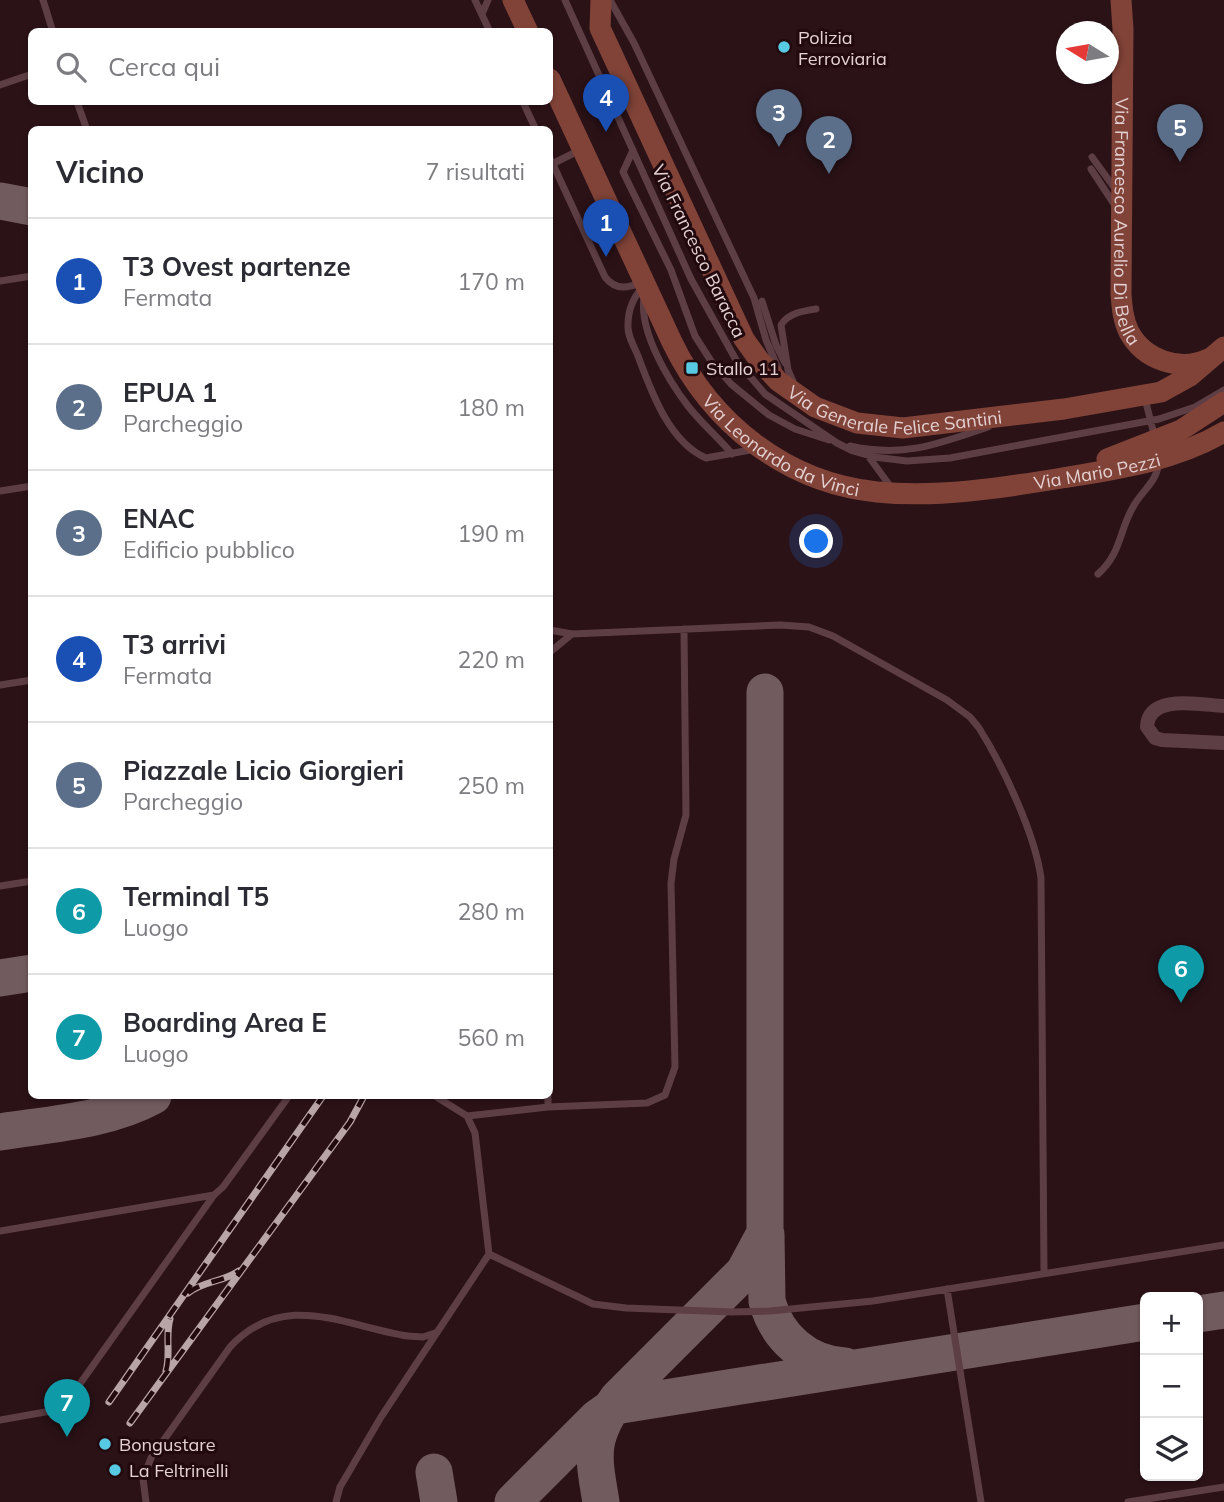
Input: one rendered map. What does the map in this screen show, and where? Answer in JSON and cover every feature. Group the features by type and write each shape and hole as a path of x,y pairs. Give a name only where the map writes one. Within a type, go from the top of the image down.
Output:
{"main road":[{"path":"513,0 526,28"},
{"name":"Via Generale Felice Santini","path":"601,0 600,28 736,325 759,360 842,418 872,426 919,428 1144,396 1175,386 1221,351"},
{"name":"Via Francesco Aurelio Di Bella","path":"1121,0 1122,307 1130,334 1149,354 1170,363 1193,364 1221,351"},
{"name":"Via Leonardo da Vinci","path":"553,86 678,353 697,385 723,418 761,448 804,472 855,488 896,493 965,490"},
{"path":"965,490 1081,467 1125,453 1190,425 1224,402"},
{"name":"Via Mario Pezzi","path":"965,490 1041,481 1152,461 1193,448 1224,432"}],"street":[{"path":"1224,706 1164,705 1149,716 1147,727 1149,733 1162,740 1224,743"}],"lane":[{"path":"43,0 52,28"},
{"path":"475,0 488,28"},
{"path":"482,14 488,0"},
{"name":"Via Francesco Baracca","path":"565,0 691,279 736,360 765,394 837,443"},
{"path":"610,0 634,43 754,298 776,366 793,386"},
{"path":"0,85 28,75"},
{"path":"78,105 86,126"},
{"path":"524,105 534,126"},
{"path":"553,160 582,149"},
{"name":"Via Francesco Baracca","path":"633,150 623,172 671,270 695,336 710,361 731,384 769,415 795,429 869,456 908,461 927,460 1159,419 1195,407 1224,390"},
{"path":"1092,157 1121,207"},
{"path":"553,165 608,281 628,288 645,283"},
{"path":"1091,169 1121,207"},
{"path":"0,281 28,277"},
{"path":"645,283 643,304 648,334 668,376 687,404 732,454"},
{"path":"645,283 635,295 627,327 653,397 680,437 706,458 761,448"},
{"path":"762,301 793,386"},
{"path":"793,386 781,325 795,313 816,309"},
{"path":"1098,574 1117,550 1132,508 1156,476 1159,467 1158,450 1144,396"},
{"path":"837,443 893,452 925,448 993,425 1064,409"},
{"path":"869,456 901,496 941,497 978,493 1158,450"},
{"path":"0,491 28,487"},
{"path":"553,631 572,634 795,625 822,631 960,708 970,717 986,739 1033,841 1041,878 1044,1273"},
{"path":"467,1116 548,1107 647,1102 665,1095 674,1067 671,883 674,859 686,815 684,629"},
{"path":"553,650 572,634"},
{"path":"0,685 28,681"},
{"path":"0,886 28,882"},
{"path":"0,1419 62,1409 214,1195 223,1187 287,1099"},
{"path":"336,1502 340,1487 369,1437 489,1254 475,1133 467,1116 440,1099"},
{"path":"548,1099 548,1107"},
{"path":"0,1231 214,1195"},
{"path":"489,1254 579,1298 607,1307 732,1312 873,1301 1224,1245"},
{"path":"947,1289 981,1502"},
{"path":"146,1502 143,1479 151,1458 230,1347 244,1334 278,1318 306,1314 413,1337 432,1335 443,1325"},
{"path":"1128,1502 1224,1487"}],"taxiway":[{"path":"0,201 28,206"},
{"path":"601,1502 595,1459 598,1437 609,1412 618,1398 744,1272 765,1233 765,692"},
{"path":"0,978 28,974"},
{"path":"0,1132 98,1116 146,1099"},
{"path":"766,1234 767,1301 778,1326 786,1337 806,1354 818,1360 845,1366"},
{"path":"1203,1313 1224,1310"},
{"path":"513,1502 597,1418 611,1408 621,1405 1140,1323"},
{"path":"434,1472 439,1502"}],"railway":[{"path":"109,1402 321,1099"},
{"path":"130,1423 350,1122 362,1099"},
{"path":"188,1293 239,1271"},
{"path":"166,1371 170,1319"}],"place":[{"name":"Polizia Ferroviaria","path":"784,47"},
{"name":"T3 arrivi","path":"606,132"},
{"name":"ENAC","path":"779,147"},
{"name":"Piazzale Licio Giorgieri","path":"1180,162"},
{"name":"EPUA 1","path":"829,174"},
{"name":"T3 Ovest partenze","path":"606,257"},
{"name":"Stallo 11","path":"692,368"},
{"name":"Terminal T5","path":"1181,1003"},
{"name":"Boarding Area E","path":"67,1437"},
{"name":"Bongustare","path":"105,1444"},
{"name":"La Feltrinelli","path":"115,1470"}]}
